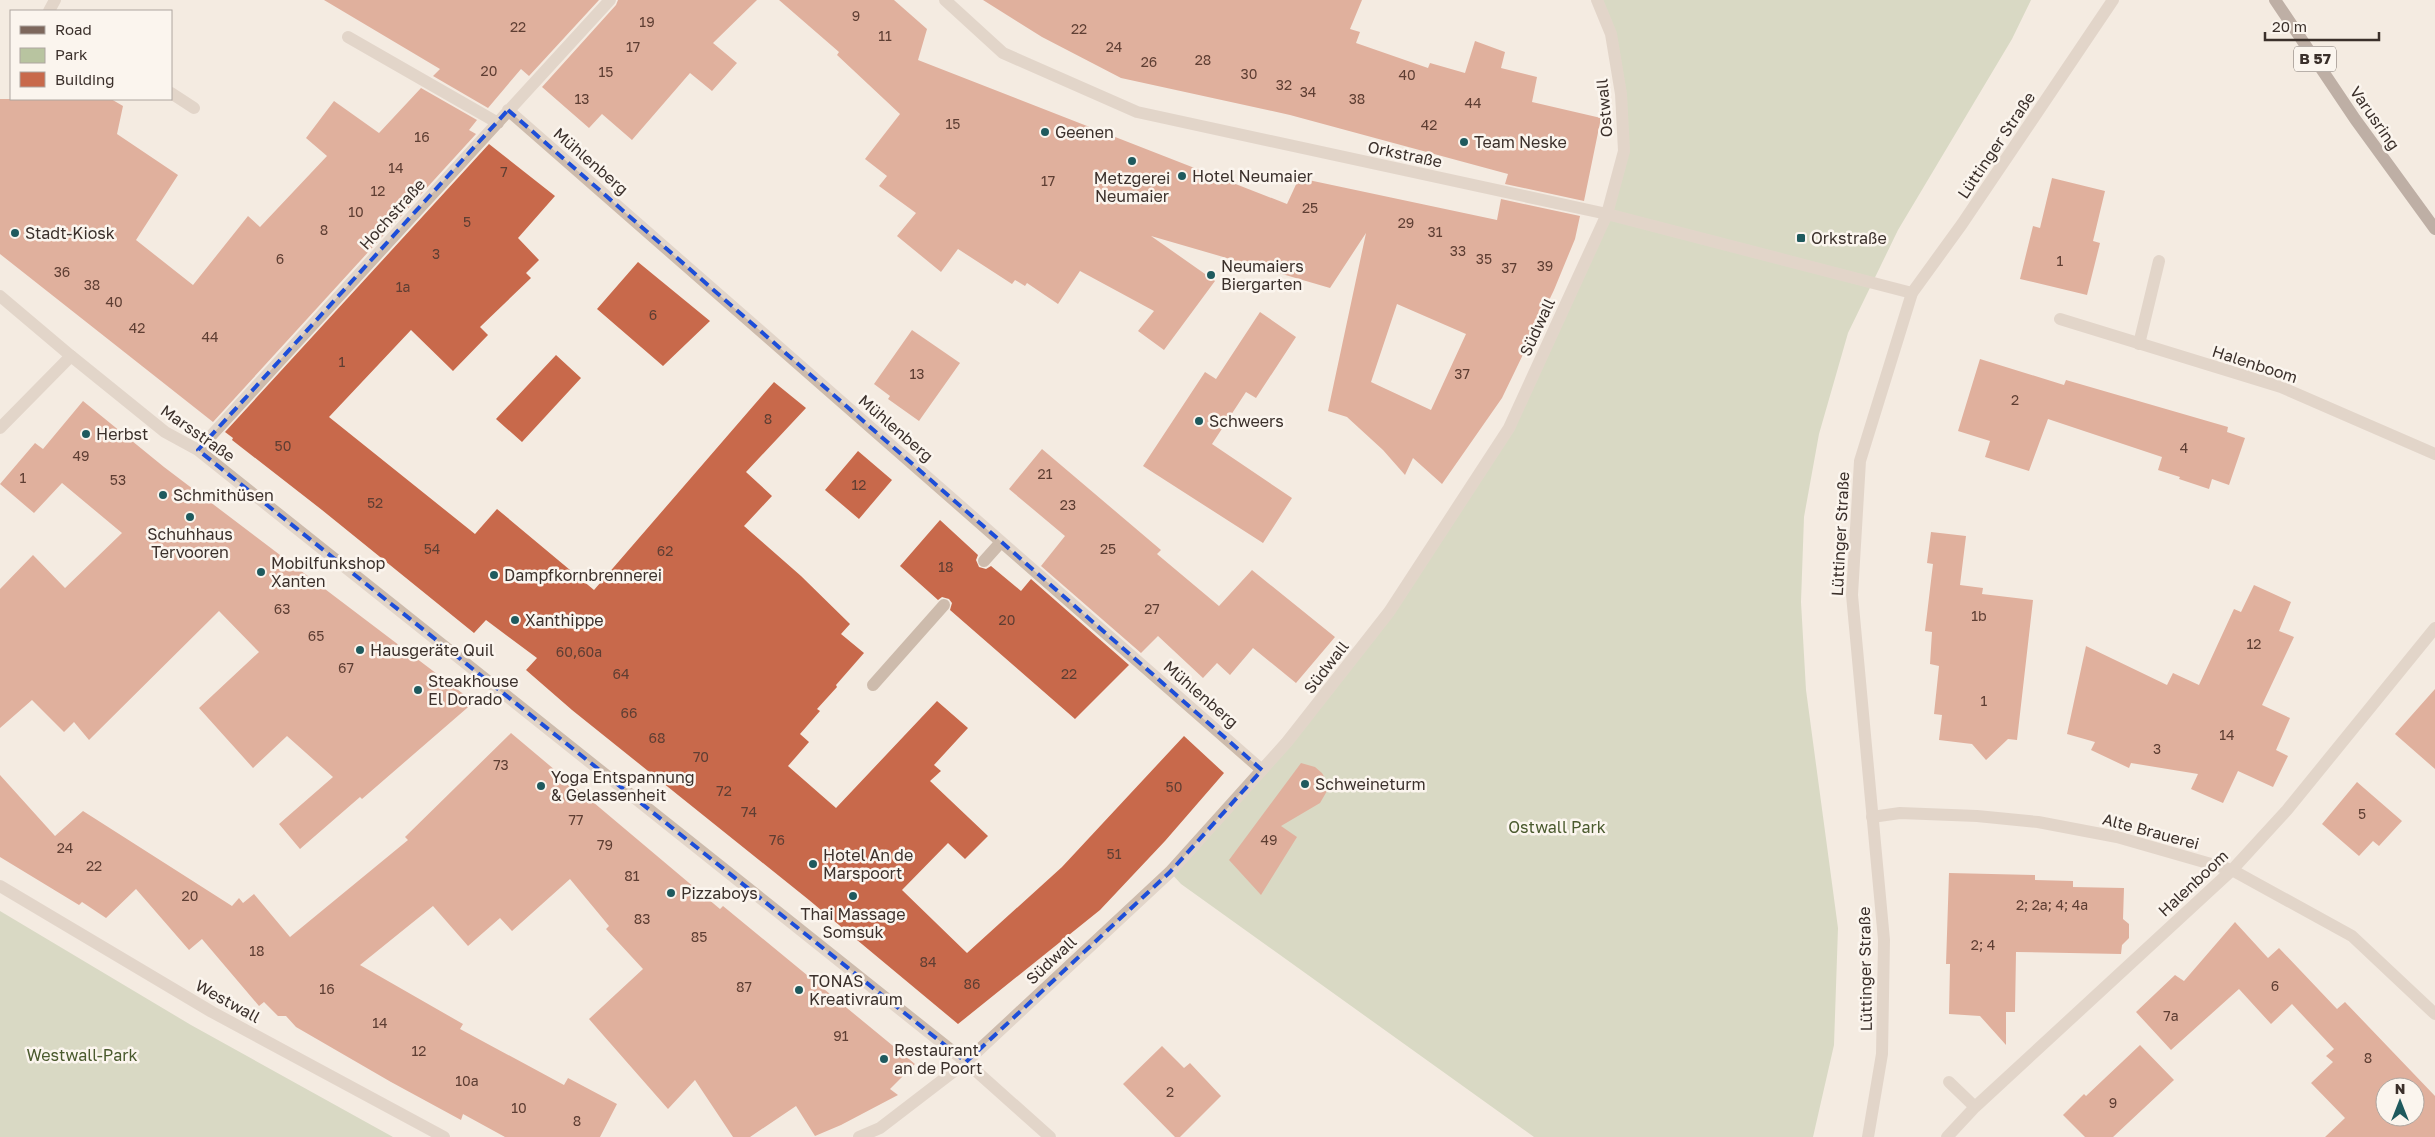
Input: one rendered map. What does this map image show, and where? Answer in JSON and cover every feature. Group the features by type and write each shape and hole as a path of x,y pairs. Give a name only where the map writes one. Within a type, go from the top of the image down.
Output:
{"main road":[{"name":"Varusring","path":"2275,0 2355,119 2435,229"}],"street":[{"name":"Hochstraße","path":"198,450 610,0"},
{"name":"Orkstraße","path":"945,0 1003,53 1138,112 1607,214 1912,293"},
{"name":"Ostwall","path":"1597,0 1611,34 1621,94 1624,151 1607,214"},
{"name":"Lüttinger Straße","path":"1868,1137 1882,1054 1884,940 1852,595 1860,461 1912,293 1962,224 2112,0"},
{"path":"348,37 498,123"},
{"path":"172,94 194,108"},
{"name":"Mühlenberg","path":"508,110 1262,770"},
{"name":"Südwall","path":"966,1062 1170,872 1262,770 1389,612 1509,428 1607,214"},
{"path":"2139,344 2159,261"},
{"name":"Marsstraße","path":"0,296 165,432 198,450 966,1062 1050,1137"},
{"name":"Halenboom","path":"2060,319 2281,387 2435,454"},
{"path":"0,428 71,356"},
{"path":"984,561 1002,542"},
{"path":"872,685 944,606"},
{"name":"Halenboom","path":"1947,1137 1975,1107 2232,870 2287,810 2435,628"},
{"name":"Alte Brauerei","path":"1872,816 1900,813 1976,816 2038,822 2117,837 2232,870 2352,936 2435,1014"},
{"name":"Westwall","path":"0,886 212,1012 444,1137"},
{"path":"859,1137 880,1128 966,1062"},
{"path":"1949,1082 1975,1107"}],"highlighted area":[{"path":"508,110 1262,770 1170,872 966,1062 198,450"}],"green space":[{"name":"Ostwall Park","path":"1597,0 2031,0 2012,39 1898,230 1848,333 1819,434 1804,517 1801,602 1806,690 1838,928 1834,1045 1813,1137 1534,1137 1181,884 1170,872 1389,612 1509,428 1607,214 1624,151 1621,94"},
{"name":"Westwall-Park","path":"0,911 191,1025 393,1137 0,1137"}],"building":[{"path":"324,0 599,0 529,76 521,69 488,108 433,76 440,69"},
{"path":"618,0 757,0 713,43 737,63 712,91 690,73 632,140 602,114 589,128 542,87 616,5"},
{"path":"779,0 894,0 927,29 918,60 1287,204 1299,178 1497,220 1501,199 1580,216 1575,239 1554,290 1502,398 1442,484 1413,458 1405,475 1383,450 1347,417 1328,411 1366,233 1330,288 1151,236 1215,281 1164,350 1138,331 1154,311 1080,271 1058,304 1027,283 1025,286 1015,280 1012,284 958,249 941,272 897,236 916,213 879,186 887,176 865,159 900,114 837,55 839,52","holes":["1397,304 1466,334 1431,410 1371,382"]},
{"path":"983,0 1362,0 1350,29 1360,32 1356,43 1428,68 1430,63 1465,73 1475,41 1505,52 1501,68 1537,77 1532,102 1601,118 1584,201 1505,184 1508,174 1290,115 1121,78 1042,37"},
{"path":"421,88 477,120 469,130 476,134 213,422 0,254 0,99 113,100 123,106 117,134 178,175 136,240 193,285 248,216 260,227 327,156 306,138 334,101 379,133"},
{"path":"489,144 555,196 518,238 539,260 526,273 531,278 480,327 488,335 453,371 411,330 329,417 475,534 497,509 594,590 774,382 806,408 746,472 772,496 744,526 801,576 850,624 841,634 864,653 817,709 820,711 800,734 809,742 788,766 836,808 937,701 968,728 934,765 941,771 930,781 988,836 965,859 948,843 902,890 967,953 1062,867 1184,736 1224,773 1165,841 1100,910 958,1024 809,900 572,710 526,670 537,658 486,620 474,633 232,440 233,438 225,432"},
{"path":"2052,178 2105,191 2093,241 2100,243 2087,295 2020,279 2033,226 2040,228"},
{"path":"638,262 710,321 663,366 597,309"},
{"name":"Schweers","path":"1260,312 1296,337 1256,398 1246,392 1212,444 1292,498 1263,543 1143,466 1205,372 1216,379"},
{"path":"912,330 960,363 919,421 888,399 890,396 874,384"},
{"path":"556,355 581,378 522,442 496,419"},
{"path":"1980,359 2064,385 2066,380 2228,427 2227,432 2245,438 2229,485 2212,479 2209,489 2179,479 2180,477 2158,470 2162,457 2048,419 2029,471 1985,457 1990,441 1958,431"},
{"path":"83,401 164,467 474,702 362,799 360,797 300,849 279,824 333,777 287,736 253,768 199,708 259,652 219,611 89,740 74,722 64,732 32,700 0,728 0,589 33,555 65,588 122,533 62,483 34,513 0,484 35,443 43,449"},
{"path":"1042,449 1161,550 1157,554 1219,606 1252,570 1335,637 1296,683 1253,648 1230,675 1217,663 1203,678 1158,636 1141,653 1041,566 1065,536 1009,489"},
{"path":"858,451 892,480 859,519 825,490"},
{"path":"940,520 978,555 976,560 979,567 986,569 991,566 1021,591 1031,579 1129,665 1075,719 950,610 952,603 949,599 942,597 938,600 900,566"},
{"path":"1931,532 1966,536 1960,585 1983,588 1982,594 2033,600 2017,740 2008,739 1986,760 1972,744 1939,740 1942,715 1934,714 1939,666 1930,664 1932,632 1925,631 1933,564 1927,563"},
{"path":"2254,585 2291,602 2279,631 2294,637 2262,705 2290,718 2276,750 2288,756 2273,787 2238,771 2223,803 2191,789 2198,774 2131,763 2129,768 2091,750 2095,742 2067,734 2086,646 2167,685 2173,673 2199,685 2234,609 2241,612"},
{"path":"2435,689 2435,769 2395,734"},
{"path":"511,733 720,909 723,906 915,1064 890,1089 898,1095 841,1125 815,1136 796,1106 750,1137 733,1137 695,1080 668,1109 589,1019 643,969 606,929 609,926 570,879 512,931 500,918 468,946 433,906 360,965 463,1024 460,1029 564,1085 568,1078 617,1104 600,1137 505,1137 463,1114 461,1120 391,1082 296,1027 286,1016 278,1016 264,1002 259,1006 202,939 189,950 136,889 106,918 82,902 79,905 0,857 0,775 55,836 83,811 232,906 239,898 243,903 254,894 290,937 408,840 405,837"},
{"path":"1301,763 1315,767 1322,773 1327,782 1327,791 1320,803 1281,826 1297,837 1261,895 1229,860"},
{"path":"2357,782 2402,821 2379,846 2373,841 2359,856 2322,824"},
{"path":"1949,873 2035,875 2035,880 2073,881 2073,887 2124,888 2123,919 2129,924 2129,938 2122,945 2121,954 2016,952 2015,1012 2006,1012 2006,1045 1980,1016 1949,1014 1950,964 1946,964"},
{"path":"2235,922 2268,958 2279,948 2337,1009 2345,1002 2417,1077 2375,1077 2375,1127 2425,1127 2425,1086 2435,1096 2435,1137 2325,1137 2345,1118 2311,1083 2333,1062 2326,1056 2334,1049 2292,1004 2271,1024 2239,989 2171,1050 2136,1012 2175,975 2184,981"},
{"path":"2140,1045 2174,1080 2113,1137 2085,1137 2063,1115"},
{"path":"1162,1046 1184,1068 1190,1063 1221,1096 1180,1137 1175,1137 1123,1084"}],"place":[{"name":"Geenen","path":"1045,132"},
{"name":"Team Neske","path":"1464,142"},
{"name":"Metzgerei Neumaier","path":"1132,161"},
{"name":"Hotel Neumaier","path":"1182,176"},
{"name":"Stadt-Kiosk","path":"15,233"},
{"name":"Orkstraße","path":"1801,238"},
{"name":"Neumaiers Biergarten","path":"1211,275"},
{"name":"Schweers","path":"1199,421"},
{"name":"Herbst","path":"86,434"},
{"name":"Schmithüsen","path":"163,495"},
{"name":"Schuhhaus Tervooren","path":"190,517"},
{"name":"Mobilfunkshop Xanten","path":"261,572"},
{"name":"Dampfkornbrennerei","path":"494,575"},
{"name":"Xanthippe","path":"515,620"},
{"name":"Hausgeräte Quil","path":"360,650"},
{"name":"Steakhouse El Dorado","path":"418,690"},
{"name":"Schweineturm","path":"1305,784"},
{"name":"Yoga Entspannung & Gelassenheit","path":"541,786"},
{"name":"Hotel An de Marspoort","path":"813,864"},
{"name":"Pizzaboys","path":"671,893"},
{"name":"Thai Massage Somsuk","path":"853,896"},
{"name":"TONAS Kreativraum","path":"799,990"},
{"name":"Restaurant an de Poort","path":"884,1059"}]}
